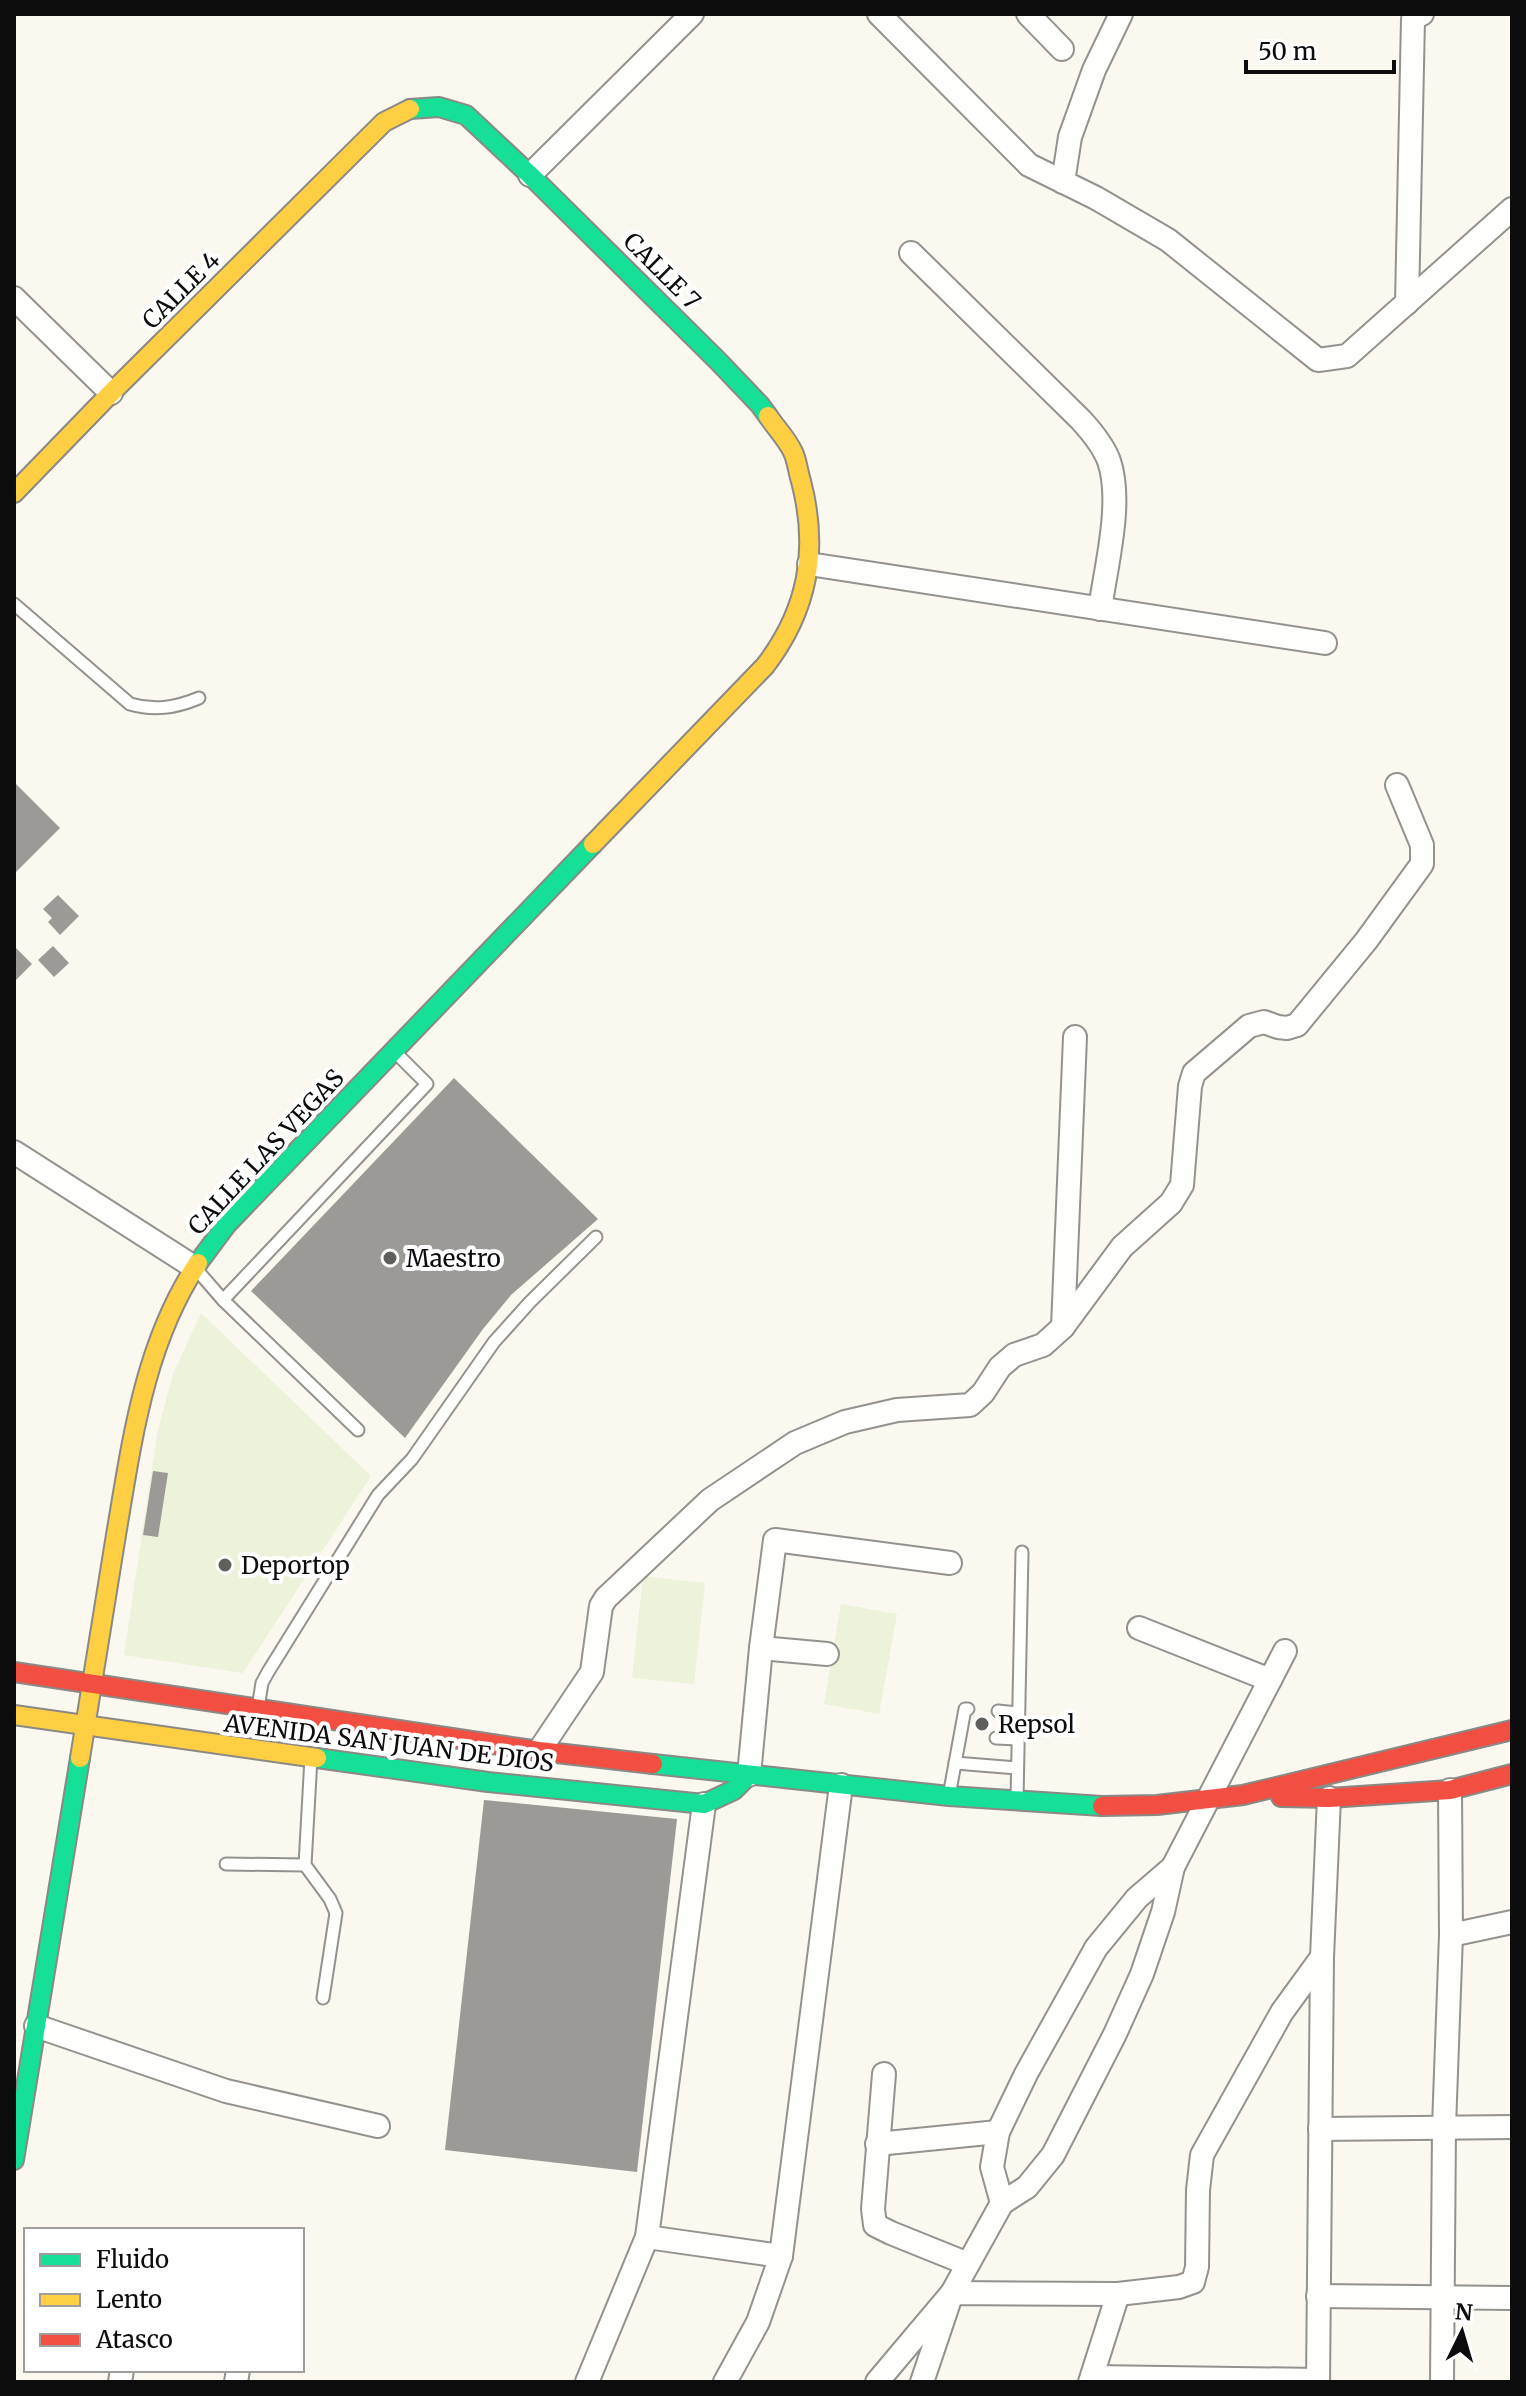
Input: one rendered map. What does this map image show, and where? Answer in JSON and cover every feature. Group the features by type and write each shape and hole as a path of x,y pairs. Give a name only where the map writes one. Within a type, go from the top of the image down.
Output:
{"street":[{"path":"530,175 692,14"},
{"path":"879,14 1029,165 1168,240 1318,360 1347,356 1512,209"},
{"path":"1028,14 1062,49"},
{"path":"1063,182 1070,137 1094,70 1121,14"},
{"path":"1407,303 1416,16"},
{"name":"CALLE 7","path":"384,122 410,109 439,107 466,115 760,405 793,452 807,505 809,564"},
{"name":"CALLE 4","path":"14,493 384,122"},
{"path":"911,253 1098,439 1109,461 1113,483 1113,507 1100,609"},
{"path":"14,298 111,393"},
{"path":"809,564 1325,643"},
{"name":"CALLE LAS VEGAS","path":"14,2160 135,1421 165,1323 194,1267 227,1224 765,666 782,644 795,619 809,564"},
{"path":"539,1751 592,1672 601,1606 606,1598 710,1500 795,1443 845,1422 897,1410 970,1405 983,1393 1000,1367 1014,1355 1043,1345 1063,1327 1122,1247 1171,1203 1182,1185 1190,1086 1194,1073 1249,1026 1264,1022 1287,1028 1297,1025 1366,941 1422,864 1422,845 1397,785"},
{"path":"1063,1327 1075,1037"},
{"path":"14,1152 194,1267"},
{"path":"587,2382 647,2237 704,1804 741,1787 749,1775 775,1540 950,1563"},
{"path":"1139,1628 1270,1680"},
{"path":"761,1648 827,1654"},
{"path":"922,2382 952,2293 968,2264 1002,2203 1027,2187 1053,2155 1115,2034 1142,1974 1163,1912 1173,1867 1285,1651"},
{"name":"AVENIDA SAN JUAN DE DIOS","path":"14,1672 539,1751 949,1796 1099,1806 1157,1805 1243,1795 1512,1730"},
{"name":"AVENIDA SAN JUAN DE DIOS","path":"14,1715 488,1782 704,1804"},
{"name":"AVENIDA SAN JUAN DE DIOS","path":"1243,1795 1329,1798 1450,1790 1512,1774"},
{"path":"725,2382 758,2322 781,2256 841,1785"},
{"path":"1442,2382 1444,2127 1451,1935 1450,1790"},
{"path":"1118,2294 1092,2380 1318,2381 1322,1957 1329,1798"},
{"path":"1002,2203 992,2167 998,2132 1026,2074 1096,1948 1137,1898 1173,1867"},
{"path":"1451,1935 1512,1922"},
{"path":"952,2293 1118,2294 1179,2287 1193,2282 1197,2267 1198,2190 1202,2155 1282,2012 1322,1957"},
{"path":"36,2026 226,2091 378,2126"},
{"path":"884,2074 873,2209 875,2225 968,2264"},
{"path":"1320,2129 1512,2127"},
{"path":"877,2144 998,2132"},
{"path":"647,2237 781,2256"},
{"path":"877,2382 952,2293"},
{"path":"1318,2296 1512,2298"}],"lane":[{"path":"14,604 130,704 167,709 199,698"},
{"path":"223,1300 427,1084 393,1051"},
{"path":"258,1708 262,1683 268,1672 378,1495 412,1459 494,1342 596,1237"},
{"path":"194,1267 223,1300 358,1430"},
{"path":"1017,1802 1022,1552"},
{"path":"949,1796 963,1736 965,1709 968,1709"},
{"path":"998,1711 1018,1713"},
{"path":"996,1738 1018,1739"},
{"path":"311,1758 305,1865 330,1899 336,1913 323,1998"},
{"path":"955,1763 1017,1768"},
{"path":"226,1864 305,1865"}],"green space":[{"name":"Deportop","path":"201,1313 371,1476 243,1673 124,1655 157,1434 173,1374"},
{"path":"643,1576 705,1583 694,1684 632,1678"},
{"path":"841,1604 897,1614 879,1714 824,1704"}],"building":[{"path":"14,782 60,828 14,874"},
{"path":"58,895 79,916 60,935 48,922 52,918 43,909"},
{"path":"14,946 32,964 14,982"},
{"path":"53,946 69,963 54,977 38,960"},
{"path":"454,1078 598,1219 511,1295 405,1438 251,1291"},
{"path":"153,1471 168,1473 158,1537 143,1535"},
{"path":"484,1800 677,1819 637,2172 445,2150"}],"traffic: fast":[{"path":"410,109 439,107 466,115 718,361 768,416"},
{"path":"198,1263 227,1224 593,844"},
{"path":"14,2160 80,1758"},
{"path":"317,1758 488,1782 704,1804 734,1790 749,1775"},
{"path":"653,1764 949,1796 1102,1806"}],"traffic: slow":[{"path":"14,493 384,122 410,109"},
{"path":"593,844 765,666 780,645 800,601 809,555 806,506 794,455 768,416"},
{"path":"80,1758 128,1464 143,1394 165,1326 198,1263"},
{"path":"14,1715 317,1758"}],"traffic: jam":[{"path":"14,1672 539,1751 653,1764"},
{"path":"1102,1806 1157,1805 1243,1795 1512,1730"},
{"path":"1281,1797 1329,1798 1450,1790 1512,1774"}],"place":[{"name":"Maestro","path":"390,1258"},
{"name":"Deportop","path":"225,1565"},
{"name":"Repsol","path":"982,1724"}]}
